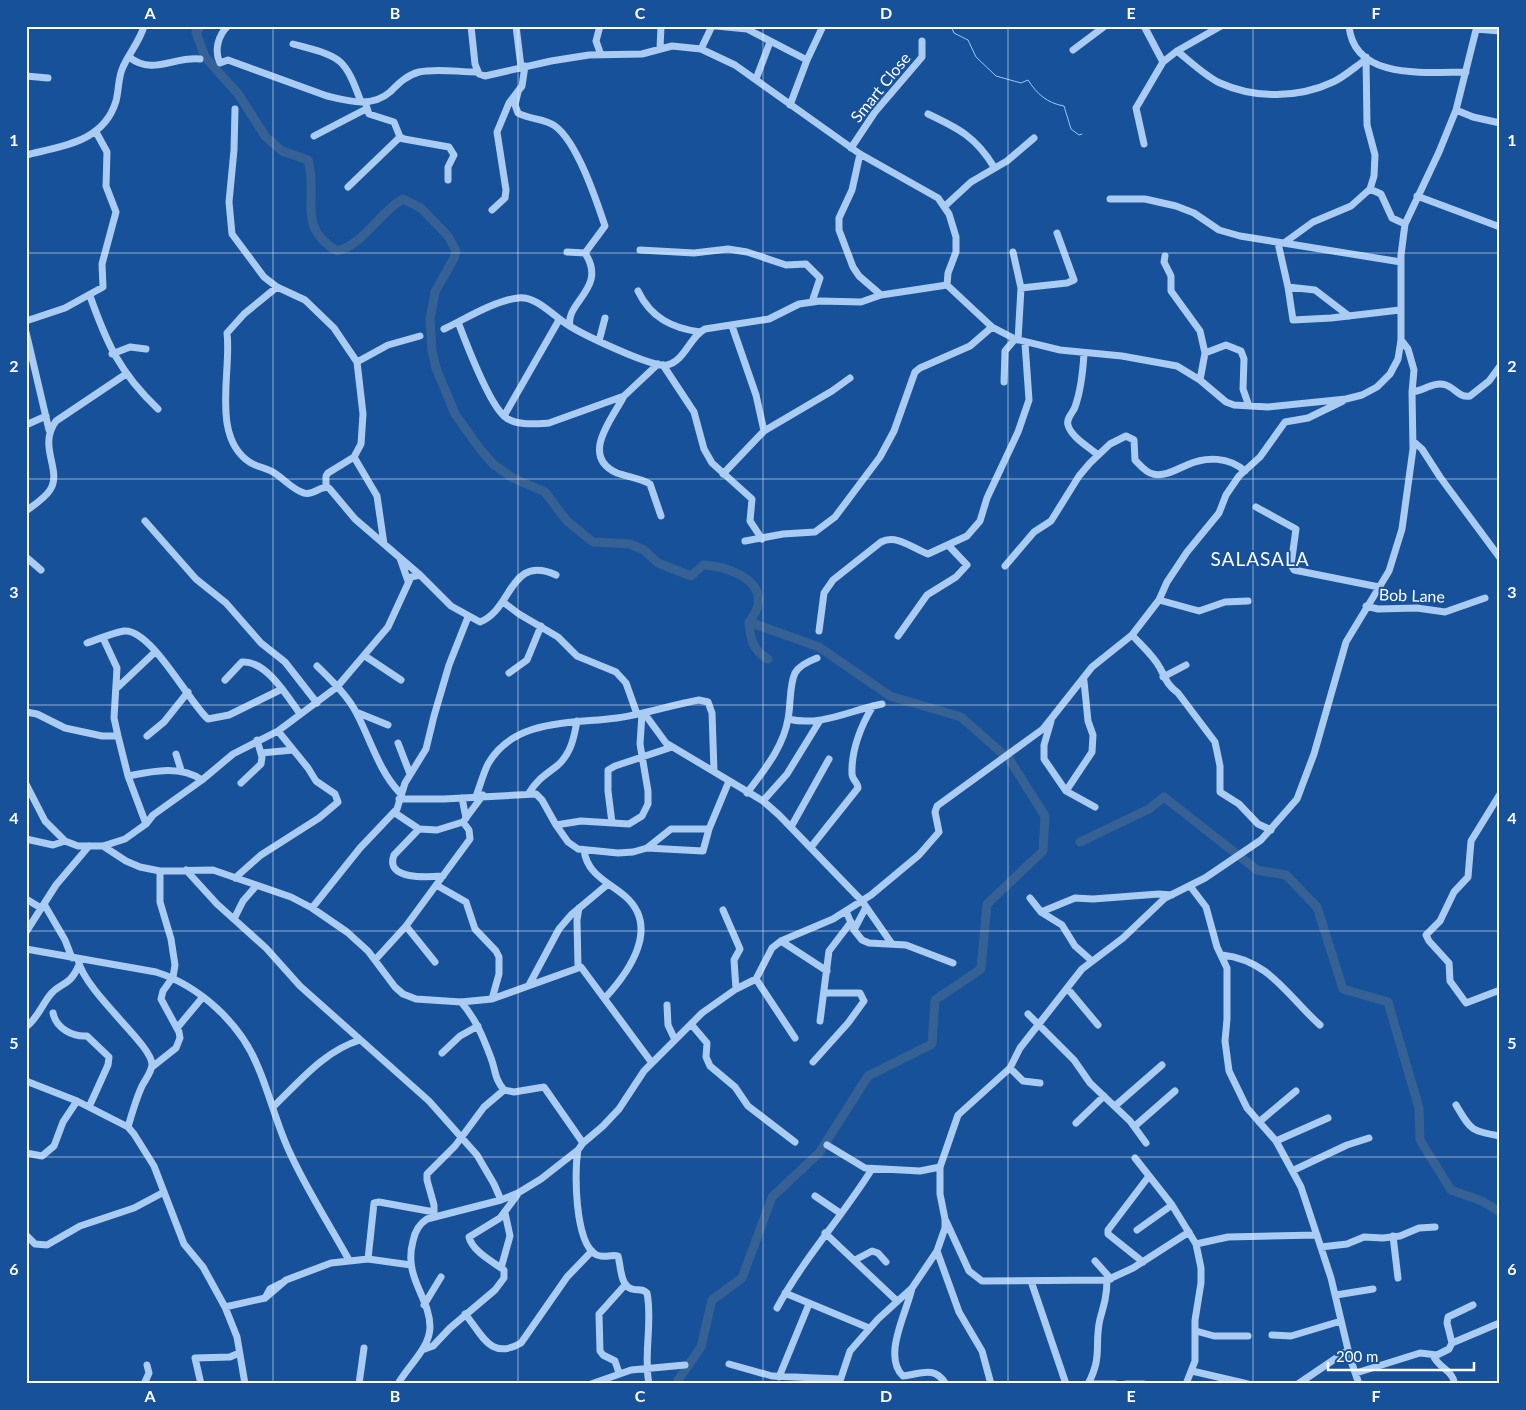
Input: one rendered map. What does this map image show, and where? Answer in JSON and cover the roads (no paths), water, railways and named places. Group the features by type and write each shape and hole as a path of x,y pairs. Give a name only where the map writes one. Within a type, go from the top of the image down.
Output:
{"street":[{"path":"26,155 77,142 96,132 112,112 122,68 144,26"},
{"path":"228,26 219,40 217,56 220,63 228,60 327,96 364,105"},
{"path":"471,26 477,72"},
{"path":"492,210 505,198 506,190 497,132 509,103 523,83 523,66 516,26"},
{"path":"600,26 596,41 601,55"},
{"path":"660,49 661,26"},
{"path":"701,49 712,26"},
{"path":"716,26 747,29 808,60"},
{"path":"790,105 823,26"},
{"path":"1073,50 1105,26"},
{"path":"1144,26 1163,62"},
{"path":"1144,144 1136,108 1163,62 1177,51 1221,26"},
{"path":"1348,26 1350,37 1366,59 1390,70 1424,73 1466,72"},
{"path":"947,285 992,327 1016,340 1084,353 1122,356 1177,366 1200,380 1226,402 1268,407 1346,399 1362,395 1377,387 1390,374 1398,359 1401,340 1401,262 1405,224 1439,152 1456,110 1476,27 1500,31"},
{"path":"756,79 770,42"},
{"name":"Smart Close","path":"851,148 875,112 922,57 922,42"},
{"path":"293,44 322,52 343,63 369,114 396,123 400,137"},
{"path":"314,136 364,105 382,98 404,79 416,73 427,71 477,72 482,76 491,76 523,66 571,58 601,55 628,56 672,46 701,49 735,65 851,148 933,195 945,206 953,222 956,237 956,252 948,273 947,285"},
{"path":"1177,51 1219,83 1251,93 1274,95 1294,93 1334,82 1366,59"},
{"path":"129,57 135,62 152,67 190,58 200,58"},
{"path":"1281,243 1313,222 1351,206 1370,188 1374,176 1374,155 1367,125 1366,59"},
{"path":"26,76 48,78"},
{"path":"518,92 514,105 518,113 548,122 560,131 566,137 586,176 605,226 585,253"},
{"path":"235,109 232,194 229,202 232,234 256,268 277,287 294,294 313,308 339,334 357,362 362,396 363,436 360,450 354,457 328,473 326,476 326,487 384,545 420,575 440,596 468,617 482,622 503,602 522,575 542,569 556,576"},
{"path":"1456,110 1500,123"},
{"path":"928,114 966,133 985,151 994,167"},
{"path":"26,321 65,308 90,296 103,287 102,264 116,217 106,186 107,152 96,132"},
{"path":"400,137 449,147 454,155 448,167 448,180"},
{"path":"348,187 400,137"},
{"path":"945,206 958,193 994,167 1007,161 1034,138"},
{"path":"860,154 852,190 839,218 839,230 853,267 859,276 881,295"},
{"path":"1370,188 1381,194 1392,218 1405,224"},
{"path":"1417,196 1500,228"},
{"path":"1110,199 1145,199 1164,202 1194,213 1219,230 1281,243 1401,262"},
{"path":"1021,288 1067,284 1074,280 1057,233"},
{"path":"1281,243 1293,320 1400,310"},
{"path":"640,250 694,253 728,249 747,252 786,265 806,264 820,278 812,302"},
{"path":"567,252 585,253"},
{"path":"1004,382 1005,351 1016,340 1021,288 1013,252"},
{"path":"570,326 570,312 583,297 590,284 590,268 585,253"},
{"path":"1165,256 1164,262 1171,276 1171,291 1198,325 1205,353 1200,380"},
{"path":"638,292 646,307 665,322 676,328 700,332 769,319 799,304 812,302 861,302 881,295 947,285"},
{"path":"1288,287 1300,286 1314,290 1349,316"},
{"path":"277,287 244,314 227,333 225,398 228,429 238,449 251,463 271,471 303,493 312,493 326,487"},
{"path":"90,296 112,354 126,374 158,409"},
{"path":"444,329 502,302 520,297 534,301 560,320 599,341 660,365 672,363 681,356 700,332"},
{"path":"599,341 605,318"},
{"path":"504,416 560,320"},
{"path":"458,322 476,367 497,407 504,416 522,423 549,423 624,396"},
{"path":"732,326 756,395 764,431"},
{"path":"745,541 782,534 815,532 835,518 880,457 894,431 915,372 970,346 992,327"},
{"path":"26,332 49,430 47,440 54,481 51,489 26,511"},
{"path":"357,362 388,345 420,336"},
{"path":"946,1384 942,1377 933,1372 917,1372 903,1376 898,1368 895,1343 912,1288 938,1251 945,1228 940,1194 940,1167 958,1115 1010,1068 1020,1048 1067,988 1092,961 1123,938 1158,904 1233,861 1261,840 1291,809 1302,790 1344,648 1366,606 1389,571 1400,539 1408,496 1413,441 1413,361 1401,340"},
{"path":"819,631 824,593 833,580 881,542 887,539 897,539 928,554 949,546 976,528 994,482 1018,432 1030,392 1025,358 1025,343"},
{"path":"1205,353 1226,345 1240,351 1244,359 1243,389 1249,406"},
{"path":"112,354 130,347 146,349"},
{"path":"1084,353 1082,381 1076,405 1067,420 1068,425 1081,441 1098,455"},
{"path":"660,365 690,407 704,449 722,474 752,499 750,520 762,539"},
{"path":"660,365 624,396 602,430 600,446 605,466 617,473 650,484 660,516"},
{"path":"1412,392 1422,391 1436,383 1448,385 1460,395 1470,396 1485,385 1500,366"},
{"path":"49,430 56,421 126,374"},
{"path":"722,474 764,431 832,391 850,378"},
{"path":"398,1384 422,1350 430,1326 411,1265 411,1249 417,1230 422,1222 434,1215 501,1200 518,1194 541,1179 578,1150 619,1109 632,1088 652,1063 692,1024 736,989 756,979 772,948 781,941 816,928 846,911 864,904 919,855 934,839 940,828 935,812 937,806 1051,721 1084,681 1092,667 1132,635 1159,600 1167,582 1187,552 1216,517 1226,495 1245,471 1260,457 1286,420 1308,418 1346,399"},
{"path":"26,426 46,416"},
{"path":"1005,566 1034,532 1051,521 1079,476 1098,455 1110,444 1126,436 1134,440 1135,460 1147,472 1153,474 1162,474 1189,464 1211,459 1233,462 1245,471"},
{"path":"1413,441 1422,450 1440,478 1500,558"},
{"path":"354,457 377,496 384,545"},
{"path":"1256,507 1296,529 1291,565 1294,570 1379,587"},
{"path":"145,522 196,579 226,603 261,643 285,662 317,703"},
{"path":"898,636 927,595 956,577 967,565 949,546"},
{"path":"399,556 408,581"},
{"path":"26,557 42,570"},
{"path":"26,784 45,821 65,840 78,846 103,846 125,839 146,824 152,815 202,780 233,754 257,740 278,731 337,687 388,627 408,581 413,576 420,575"},
{"name":"Bob Lane","path":"1366,606 1378,609 1417,608 1445,612 1485,598"},
{"path":"1159,600 1191,607 1199,611 1225,602 1248,601"},
{"path":"503,602 519,614 558,637 576,656 616,672 626,683 641,714 672,747 763,801 811,847 864,904 892,944"},
{"path":"312,908 360,848 395,813 410,774 426,749 446,674 468,617"},
{"path":"509,673 527,660 541,626"},
{"path":"87,643 125,631 133,632 155,652 188,692 206,718 211,720 229,715 282,689"},
{"path":"1132,635 1161,668 1163,678 1182,698 1215,742 1220,766 1220,792 1239,804 1258,824 1271,830"},
{"path":"103,638 117,668 118,687 114,718 118,736 128,776 146,824"},
{"path":"118,687 155,652"},
{"path":"365,656 401,680"},
{"path":"747,793 778,750 788,720 795,673 805,664 817,658"},
{"path":"224,680 244,661 268,673 300,714"},
{"path":"1163,678 1186,665"},
{"path":"318,666 356,712 379,763 400,796"},
{"path":"1066,790 1092,752 1093,735 1088,721 1084,681"},
{"path":"147,736 164,722 188,692"},
{"path":"395,813 418,829 437,830 464,820 479,796 489,763 521,734 539,727 641,714 688,702 708,702 712,713 714,771"},
{"path":"788,720 819,722 882,704"},
{"path":"811,847 858,788 852,776 858,739 860,729 873,706"},
{"path":"26,712 37,714 65,728 102,736 118,736"},
{"path":"356,712 388,725"},
{"path":"556,825 581,821 629,824 642,816 646,810 648,792 640,729 641,714"},
{"path":"529,792 538,779 558,765 570,750 577,721"},
{"path":"1051,721 1044,745 1044,760 1056,780 1066,790 1095,806"},
{"path":"763,801 787,774 819,722"},
{"path":"235,878 261,855 318,818 338,802 335,794 316,782 278,731"},
{"path":"241,783 259,768 262,761 257,740"},
{"path":"398,743 410,774"},
{"path":"612,823 608,791 608,770 672,747"},
{"path":"261,753 293,750"},
{"path":"176,754 181,770"},
{"path":"791,827 829,759"},
{"path":"128,776 181,770 193,773 202,780"},
{"path":"400,796 462,798 529,792 540,796 556,825 571,846 584,850 618,853 647,848 703,852 709,829 729,781"},
{"path":"1500,794 1471,840 1468,877 1454,892 1440,921 1426,935 1428,941 1449,963 1450,981 1466,1003 1500,990"},
{"path":"375,960 406,926 438,886 470,839 469,830 464,820 462,798"},
{"path":"418,829 394,855 392,860 395,867 413,877 443,876"},
{"path":"647,848 671,829 709,829"},
{"path":"26,839 56,845 65,840"},
{"path":"26,932 56,885 89,846"},
{"path":"103,846 126,861 140,867 160,871 213,870 256,886 291,896 347,932 375,960 403,994 430,1001 461,1002 492,999 578,967 583,968 652,1063"},
{"path":"584,850 589,867 635,908 641,925 640,938 629,970 605,998"},
{"path":"186,870 217,904 266,948 300,986 429,1101 462,1137 485,1166 501,1200"},
{"path":"128,1127 142,1086 152,1067 176,1048 180,1038 177,1028 161,999 162,991 173,977 174,953 160,902 160,871"},
{"path":"528,985 559,929 579,908 608,884"},
{"path":"234,919 243,901 256,886"},
{"path":"438,886 466,902 475,929 496,951 500,964 492,999"},
{"path":"1190,886 1206,907 1218,947 1227,968 1226,1061 1228,1071 1246,1108 1276,1141 1294,1170 1336,1295 1348,1350 1359,1384"},
{"path":"1041,912 1075,898 1093,899 1143,894 1172,895"},
{"path":"1030,898 1041,912 1062,924 1076,946 1092,961"},
{"path":"26,899 43,906 65,940 87,982 149,1054 152,1067"},
{"path":"854,930 864,904"},
{"path":"578,967 577,920 579,908"},
{"path":"723,910 740,948 734,960 736,989"},
{"path":"846,911 854,930 862,940 869,943 892,944 920,949 953,963"},
{"path":"820,1021 829,951 851,922"},
{"path":"406,926 435,962"},
{"path":"781,941 827,971"},
{"path":"26,949 77,961 156,972 173,977 224,1016 246,1044 257,1065 292,1159 349,1260"},
{"path":"1222,955 1240,958 1272,975 1308,1015 1320,1025"},
{"path":"26,1027 32,1022 53,991 72,980 77,961"},
{"path":"756,979 795,1038"},
{"path":"1067,988 1098,1025"},
{"path":"813,1062 848,1023 864,1001 860,993 825,993"},
{"path":"177,1028 202,998"},
{"path":"461,1002 478,1026 492,1060 495,1077 504,1090 514,1092 544,1087 583,1143"},
{"path":"667,1005 668,1025 675,1040"},
{"path":"52,1013 54,1018 68,1033 74,1036 87,1036 109,1057 108,1065 89,1107"},
{"path":"1028,1014 1074,1060 1090,1083 1135,1126 1146,1143"},
{"path":"692,1024 706,1043 706,1056 710,1066 735,1087 748,1106 795,1142"},
{"path":"442,1053 460,1036 478,1026"},
{"path":"273,1106 324,1059 338,1049 360,1040"},
{"path":"1115,1106 1162,1065"},
{"path":"1010,1068 1023,1081 1040,1083"},
{"path":"26,1081 77,1101 128,1127 148,1155 184,1244 203,1267 225,1307 237,1337 238,1353 245,1384"},
{"path":"434,1215 427,1174 443,1160 484,1107 504,1090"},
{"path":"1135,1126 1175,1091"},
{"path":"1259,1122 1296,1091"},
{"path":"1076,1123 1104,1096"},
{"path":"26,1153 41,1156 52,1150 63,1122 77,1101"},
{"path":"1456,1105 1469,1126 1475,1131 1500,1136"},
{"path":"1276,1141 1328,1118"},
{"path":"1294,1170 1347,1145 1369,1138"},
{"path":"827,1145 856,1163 872,1169 920,1171 940,1167"},
{"path":"578,1150 575,1164 580,1218 586,1241 592,1251 599,1256 618,1256 625,1285 631,1289 644,1290 647,1293 649,1315 646,1368 650,1384"},
{"path":"1134,1158 1172,1205 1196,1244 1201,1268 1199,1302 1195,1320 1195,1361 1186,1384"},
{"path":"777,1308 825,1233 872,1169"},
{"path":"1143,1262 1108,1234 1108,1230 1149,1176"},
{"path":"26,1235 35,1244 47,1245 80,1226 134,1208 164,1192"},
{"path":"422,1350 433,1346 465,1314 499,1285 505,1273 477,1249 469,1238 505,1213 518,1194"},
{"path":"815,1196 840,1213"},
{"path":"368,1259 374,1204 379,1202 434,1215"},
{"path":"1137,1230 1172,1205"},
{"path":"501,1268 510,1236 505,1213"},
{"path":"945,1219 969,1271 982,1281 1109,1280 1143,1262 1189,1232"},
{"path":"1321,1247 1347,1244 1364,1237 1393,1236 1419,1228 1435,1227"},
{"path":"825,1233 896,1300"},
{"path":"1196,1244 1228,1237 1317,1235"},
{"path":"1393,1236 1398,1278"},
{"path":"465,1314 492,1347 503,1350 516,1346 521,1343 567,1277 592,1251"},
{"path":"855,1260 872,1251 878,1253 886,1262"},
{"path":"938,1251 959,1312 982,1351 991,1384"},
{"path":"225,1307 265,1298 270,1289 325,1265 349,1260 368,1259 411,1265"},
{"path":"1095,1261 1109,1280 1100,1320 1097,1368 1088,1384 1115,1384"},
{"path":"424,1305 441,1277"},
{"path":"1031,1281 1066,1384"},
{"path":"619,1373 615,1361 603,1355 600,1351 599,1318 602,1310 625,1285"},
{"path":"729,1364 775,1376 839,1381 850,1351 896,1300 912,1288"},
{"path":"1336,1295 1373,1289"},
{"path":"785,1293 869,1328"},
{"path":"769,1384 775,1376 809,1304"},
{"path":"1452,1343 1446,1323 1448,1317 1473,1305"},
{"path":"1272,1335 1291,1336 1341,1321"},
{"path":"1356,1373 1414,1354 1434,1355 1449,1349 1452,1343 1497,1324"},
{"path":"1196,1331 1214,1336 1248,1336"},
{"path":"360,1384 364,1348"},
{"path":"1298,1384 1348,1350"},
{"path":"201,1384 195,1358 230,1356 238,1353"},
{"path":"1434,1355 1439,1364 1449,1370 1455,1384"},
{"path":"144,1384 149,1373 148,1365"},
{"path":"591,1384 619,1373 646,1368 685,1366"},
{"path":"1192,1371 1248,1384"},
{"path":"1126,1384 1144,1384"}],"waterway":[{"path":"201,26 196,32 205,57 239,95 265,136 282,151 308,160 311,174 312,221 316,231 324,241 337,251 347,247 356,242 386,212 403,199 421,208 448,236 456,251 435,292 430,319 432,351 436,368 455,414 494,465 513,478 545,492 567,521 593,542 630,544 644,550 658,563 691,576 703,565 731,571 748,580 758,595 758,605 749,622 751,639 759,652 768,659"},
{"path":"951,26 954,33 968,40 976,57 996,76 1021,83 1028,80 1043,97 1052,103 1064,106 1071,129 1079,135 1082,134"},
{"path":"749,622 819,647 890,696 961,717 1004,755"},
{"path":"679,1384 678,1380 701,1347 712,1300 742,1278 772,1197 819,1153 868,1076 932,1044 935,1000 981,969 987,904 1043,851 1045,816 1009,759"},
{"path":"1080,842 1149,809 1164,797 1257,870 1286,875 1317,907 1343,989 1388,1002 1419,1108 1420,1140 1451,1190 1482,1201 1500,1212"}],"district":[{"name":"SALASALA","path":"1260,558"}]}
